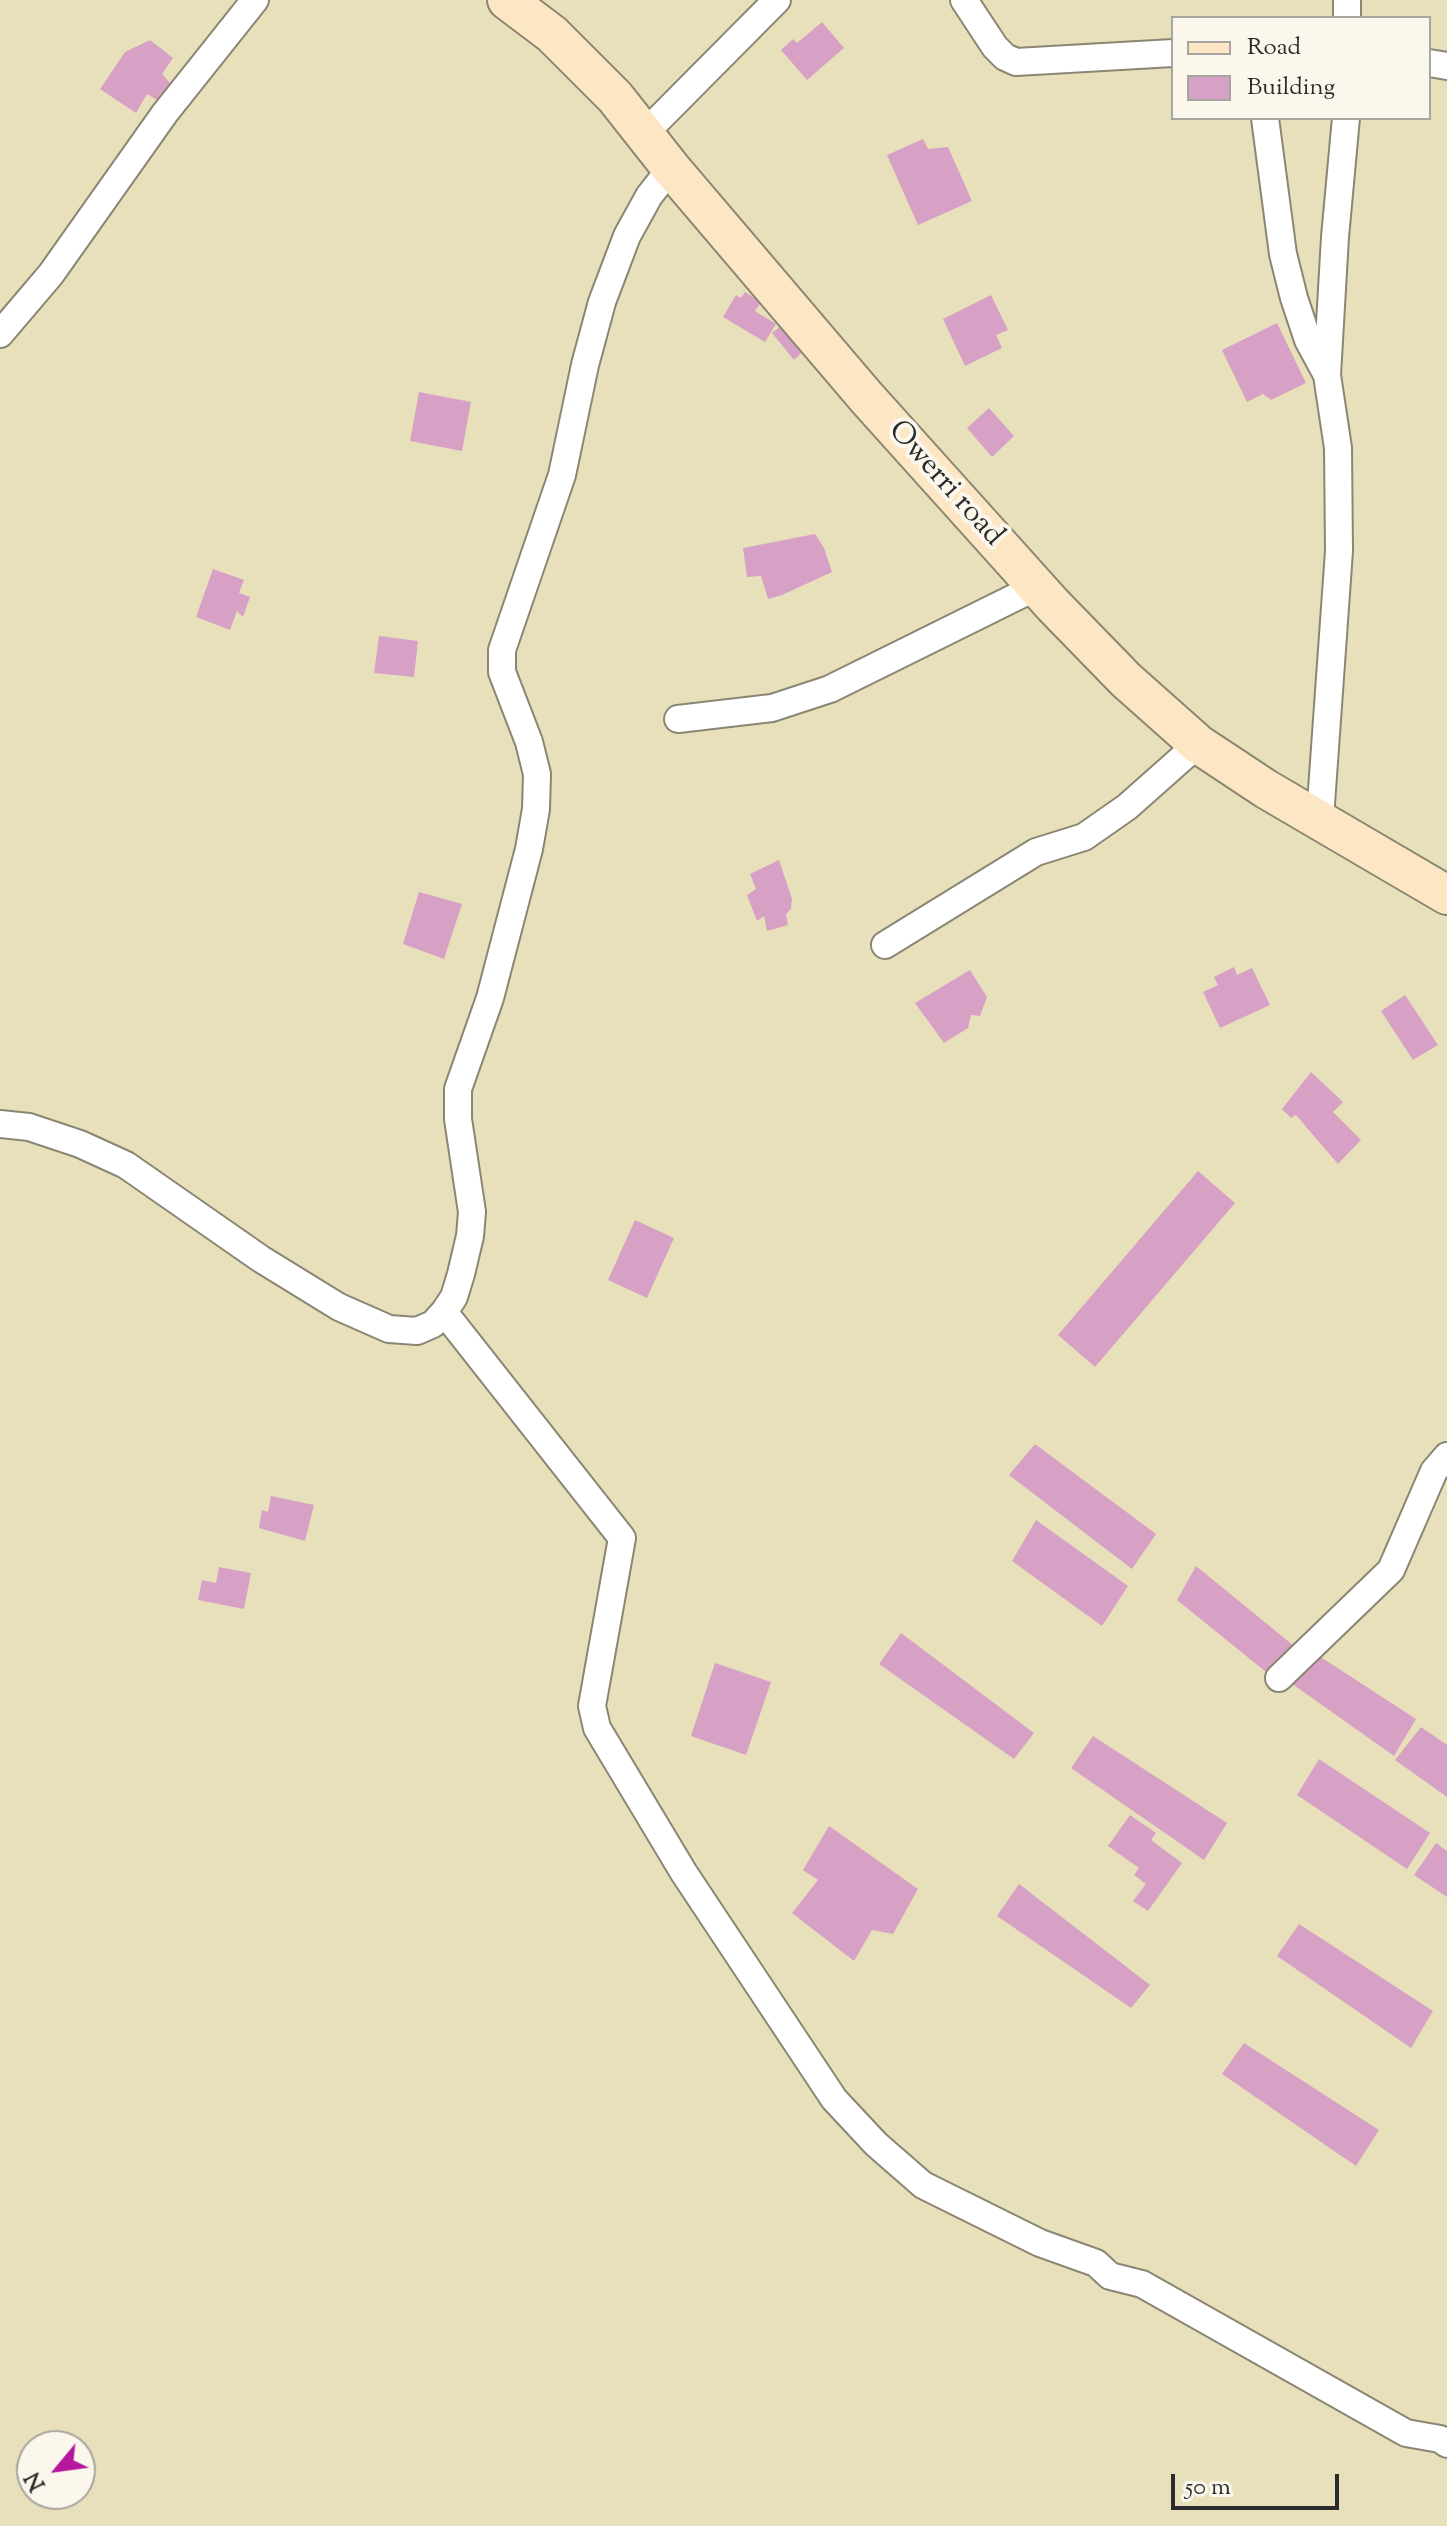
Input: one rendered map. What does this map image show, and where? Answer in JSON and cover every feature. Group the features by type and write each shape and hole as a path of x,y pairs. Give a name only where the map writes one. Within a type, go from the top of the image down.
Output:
{"main road":[{"name":"Owerri road","path":"507,0 552,34 615,97 671,168 866,397 1036,587 1126,680 1198,744 1266,789 1447,895"}],"street":[{"path":"0,334 51,274 165,113 255,0"},
{"path":"644,134 777,0"},
{"path":"964,0 995,47 1016,62 1171,53"},
{"path":"1265,120 1283,254 1308,340 1327,375"},
{"path":"1320,818 1339,551 1338,448 1327,375 1346,120"},
{"path":"0,1124 29,1127 80,1144 126,1165 261,1259 339,1307 389,1329 417,1331 433,1324 444,1312 454,1297 461,1274 472,1212 458,1119 458,1089 490,998 529,849 536,809 537,774 529,742 502,672 502,650 562,475 602,302 627,236 649,196 671,168"},
{"path":"678,719 772,708 830,689 1036,587"},
{"path":"885,945 1036,852 1084,837 1127,807 1198,744"},
{"path":"444,1312 622,1538 592,1706 597,1728 684,1873 834,2099 876,2144 923,2185 1040,2243 1096,2263 1110,2276 1142,2284 1406,2433 1440,2439 1447,2444"},
{"path":"1279,1678 1391,1570 1434,1471 1447,1456"}],"building":[{"path":"822,22 844,48 807,80 781,50 793,39 797,43"},
{"path":"150,40 173,58 162,74 170,83 157,100 147,94 136,113 100,89 125,52"},
{"path":"923,139 928,149 948,147 972,201 918,225 887,155"},
{"path":"745,292 761,302 755,311 776,324 765,342 723,317 736,295 741,298"},
{"path":"991,295 1008,330 996,335 1002,348 965,366 943,319"},
{"path":"789,320 810,344 794,360 772,333"},
{"path":"1277,323 1306,383 1271,400 1263,394 1247,402 1222,350"},
{"path":"419,392 471,402 462,451 410,441"},
{"path":"989,408 1014,436 992,457 967,428"},
{"path":"815,534 824,548 832,572 768,599 761,576 747,577 743,548"},
{"path":"213,569 244,580 239,593 250,597 243,617 237,611 230,630 196,617"},
{"path":"379,636 418,641 414,677 374,673"},
{"path":"779,860 792,899 791,909 786,914 788,925 767,931 764,916 757,921 747,895 756,889 750,874"},
{"path":"419,892 462,904 444,959 403,944"},
{"path":"1234,967 1237,975 1252,968 1270,1005 1220,1028 1203,992 1218,985 1214,977"},
{"path":"970,970 987,997 980,1016 971,1015 968,1028 944,1043 915,1003"},
{"path":"1405,995 1438,1045 1413,1060 1381,1011"},
{"path":"1311,1072 1343,1102 1333,1112 1361,1140 1338,1164 1296,1115 1291,1118 1282,1109"},
{"path":"1198,1171 1235,1203 1095,1367 1058,1335"},
{"path":"635,1220 674,1238 647,1298 608,1280"},
{"path":"1035,1444 1156,1534 1132,1569 1009,1475"},
{"path":"271,1496 314,1505 305,1541 259,1528 262,1510 268,1512"},
{"path":"1036,1520 1128,1586 1102,1626 1012,1561"},
{"path":"1196,1566 1294,1646 1271,1676 1177,1600"},
{"path":"219,1567 251,1573 244,1609 198,1600 202,1580 216,1583"},
{"path":"901,1633 1034,1733 1014,1759 879,1664"},
{"path":"1316,1654 1416,1719 1394,1756 1291,1683"},
{"path":"715,1663 771,1682 746,1755 691,1736"},
{"path":"1421,1727 1447,1745 1447,1797 1395,1760"},
{"path":"1093,1736 1227,1823 1204,1860 1071,1768"},
{"path":"1319,1759 1430,1833 1407,1869 1297,1795"},
{"path":"1130,1815 1156,1833 1151,1840 1182,1863 1148,1911 1133,1901 1146,1884 1134,1875 1139,1868 1108,1846"},
{"path":"829,1826 918,1889 893,1934 872,1930 854,1961 792,1913 818,1880 803,1870"},
{"path":"1436,1843 1447,1851 1447,1897 1414,1875"},
{"path":"1019,1884 1150,1985 1131,2008 997,1916"},
{"path":"1299,1924 1433,2011 1411,2048 1277,1956"},
{"path":"1244,2043 1379,2130 1356,2166 1222,2074"}]}
